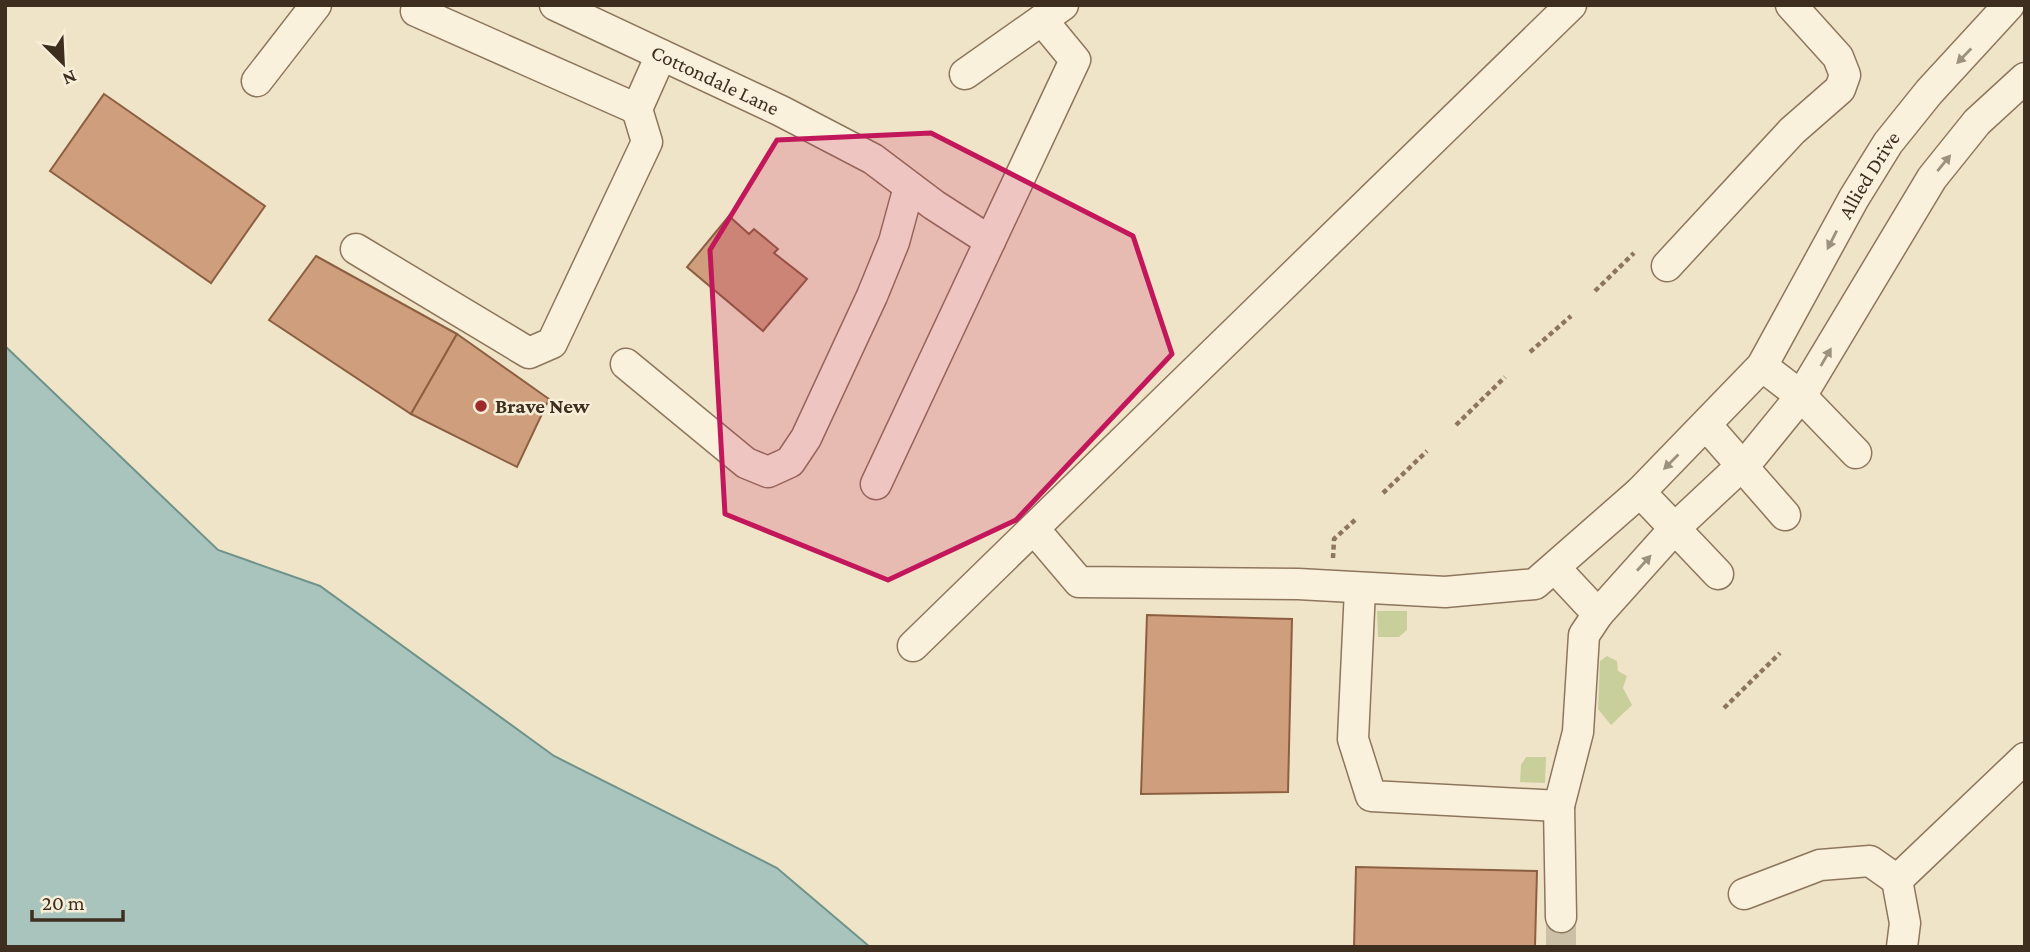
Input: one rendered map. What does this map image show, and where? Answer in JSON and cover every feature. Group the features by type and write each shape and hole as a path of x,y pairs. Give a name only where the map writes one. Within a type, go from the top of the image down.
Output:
{"street":[{"path":"257,81 316,5"},
{"name":"Cottondale Lane","path":"555,5 781,111 873,159 909,187 990,241"},
{"path":"914,646 1571,5"},
{"path":"1667,266 1792,131 1840,89 1845,75 1838,57 1791,5"},
{"name":"Allied Drive","path":"1034,529 1079,582 1298,584 1445,592 1535,584 1640,492 1707,426 1762,366 1854,198 1888,143 2009,5"},
{"path":"416,11 637,109"},
{"path":"876,484 1075,60 1052,13 965,74"},
{"path":"356,249 529,353 552,343 647,142 637,109 661,55"},
{"path":"1561,917 1559,806 1578,732 1584,635 1598,614 1676,527 1742,464 1801,396 1932,178 1977,122 2025,78"},
{"path":"626,365 746,463 768,472 790,462 806,438 872,296 894,242 909,187"},
{"path":"1762,366 1801,396 1856,453"},
{"path":"1707,426 1785,515"},
{"path":"1640,492 1718,574"},
{"path":"1555,569 1598,614"},
{"path":"1360,589 1353,739 1371,796 1559,806"},
{"path":"1897,880 2025,758"},
{"path":"1744,894 1820,866 1870,861 1897,880 1905,923 1902,947"}],"path":[{"path":"1595,291 1634,253"},
{"path":"1530,352 1570,316"},
{"path":"1456,425 1505,377"},
{"path":"1383,493 1427,451"},
{"path":"1333,565 1334,539 1355,520"},
{"path":"1724,708 1780,653"}],"highlighted area":[{"path":"931,133 1133,236 1172,354 1016,520 888,580 725,514 710,250 777,140"}],"green space":[{"path":"1377,611 1407,611 1407,630 1399,637 1378,637"},
{"path":"1607,656 1617,661 1618,671 1627,676 1623,688 1632,705 1611,725 1598,709 1600,661"},
{"path":"1526,757 1546,757 1545,783 1520,782 1521,765"}],"water":[{"path":"5,346 218,550 320,586 554,756 777,868 870,947 5,947"}],"building":[{"path":"104,94 265,206 211,283 50,171"},
{"path":"729,216 749,234 754,229 778,249 774,253 807,279 763,331 687,267"},
{"path":"316,256 457,334 411,414 269,320"},
{"name":"Brave New","path":"457,334 549,399 517,467 411,414"},
{"path":"1147,615 1292,619 1288,792 1141,794"},
{"path":"1356,867 1537,871 1535,947 1354,947"}],"tunnel":[{"path":"1561,917 1561,947"}],"place":[{"name":"Brave New","path":"481,406"}]}
